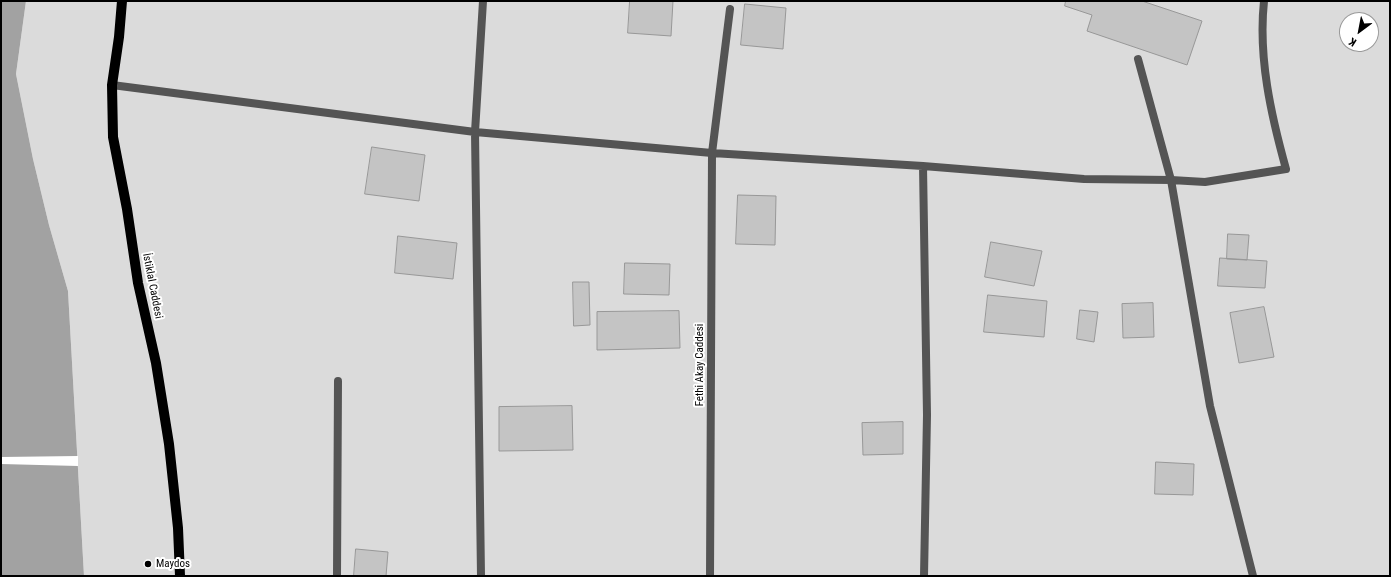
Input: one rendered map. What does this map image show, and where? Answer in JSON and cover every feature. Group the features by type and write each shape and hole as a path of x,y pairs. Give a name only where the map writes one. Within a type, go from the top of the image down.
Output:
{"main road":[{"name":"İstiklal Caddesi","path":"122,1 119,37 112,85 113,137 127,210 138,284 156,363 169,444 178,528 180,576"}],"street":[{"path":"481,576 475,132 483,1"},
{"path":"112,85 475,132 712,153 923,166 1084,179 1205,182 1286,169 1272,118 1265,66 1262,41 1262,16 1264,1"},
{"name":"Fethi Akay Caddesi","path":"710,576 712,153 730,9"},
{"path":"1138,59 1171,180 1210,406 1253,576"},
{"path":"923,166 927,415 924,576"},
{"path":"337,576 338,382"}],"shaded area":[{"path":"1,1 26,1 16,74 33,159 49,225 68,291 84,576 1,576"},
{"path":"26,1 1390,1 1390,576 84,576 68,291 49,225 33,159 16,74"}],"pier":[{"path":"78,456 78,466 1,464 1,457"}],"building":[{"path":"630,1 673,1 671,36 628,33"},
{"path":"1066,1 1142,1 1202,21 1187,65 1087,31 1092,15 1065,6"},
{"path":"745,4 786,8 783,49 741,45"},
{"path":"372,147 425,155 419,201 365,194"},
{"path":"738,195 776,196 775,245 736,244"},
{"path":"1228,234 1249,235 1247,260 1227,259"},
{"path":"398,236 457,243 453,279 395,273"},
{"path":"991,242 1042,251 1034,286 985,277"},
{"path":"1220,258 1267,261 1265,288 1218,286"},
{"path":"625,263 670,264 669,295 624,294"},
{"path":"573,282 589,282 590,325 574,326"},
{"path":"988,295 1047,301 1044,337 984,332"},
{"path":"1153,303 1154,337 1123,338 1122,304"},
{"path":"1264,307 1274,357 1239,363 1230,313"},
{"path":"1080,310 1098,312 1094,342 1077,339"},
{"path":"679,311 680,348 597,350 597,312"},
{"path":"572,406 573,450 499,451 499,407"},
{"path":"903,422 903,454 863,455 862,423"},
{"path":"1156,462 1194,464 1193,495 1155,494"},
{"path":"356,549 388,552 386,576 354,576"}],"place":[{"name":"Maydos","path":"148,564"}]}
